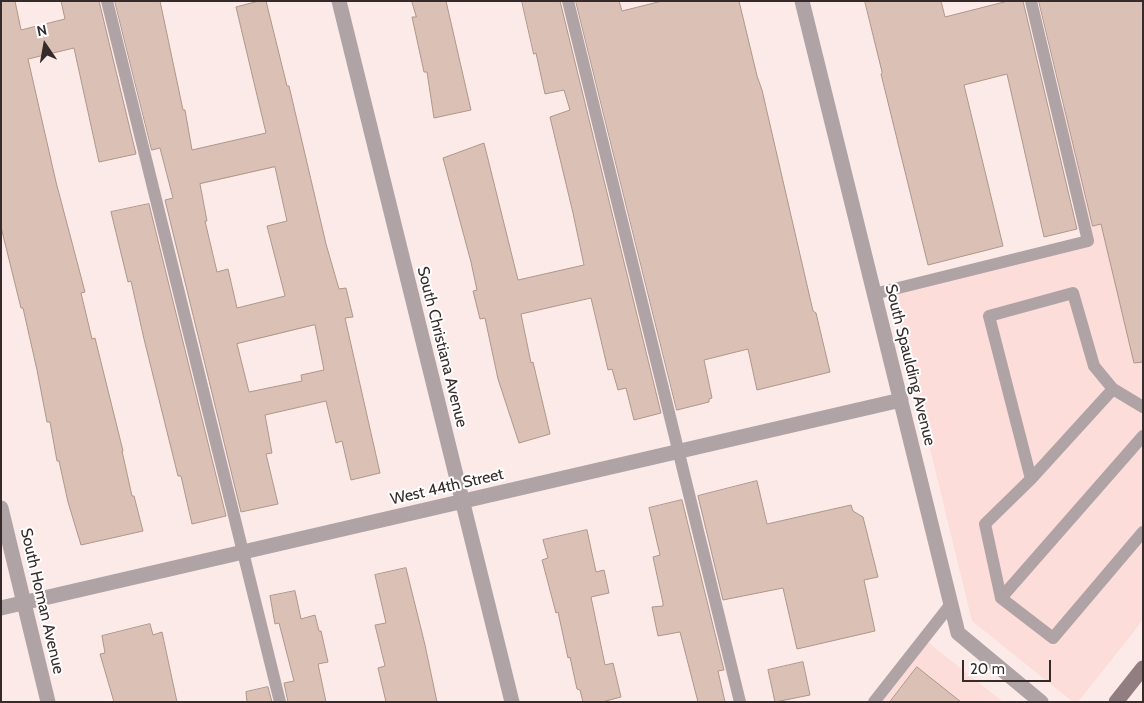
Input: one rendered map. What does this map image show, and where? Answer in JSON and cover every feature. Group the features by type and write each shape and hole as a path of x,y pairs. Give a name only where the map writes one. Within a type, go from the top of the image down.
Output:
{"main road":[{"path":"1116,702 1143,668"}],"street":[{"name":"South Christiana Avenue","path":"340,1 512,702"},
{"name":"South Spaulding Avenue","path":"802,1 958,633 1041,702"},
{"name":"West 44th Street","path":"1,608 901,400"},
{"name":"South Homan Avenue","path":"1,508 48,702"}],"lane":[{"path":"107,1 280,702"},
{"path":"568,1 740,702"},
{"path":"874,294 1088,241 1031,1"},
{"path":"1031,479 989,316 1073,293 1094,366 1113,389 1143,407"},
{"path":"1113,389 1031,479 986,524 1001,598 1053,638 1143,532"},
{"path":"1001,598 1143,436"},
{"path":"874,702 951,604"}],"shaded area":[{"path":"1143,88 1143,620 1078,702 1073,702 972,621 891,289 1088,241 1056,108"},
{"path":"924,639 1003,702 874,702"}],"building":[{"path":"1,1 15,1 21,30 65,19 61,1 99,1 136,154 99,162 74,48 28,59 56,182 85,292 81,293 92,339 95,338 132,496 134,496 143,531 81,545 68,502 59,461 57,461 50,422 47,422 23,308 21,308 1,227"},
{"path":"115,1 160,1 183,110 185,110 192,150 266,133 236,7 266,1 287,86 289,86 326,244 339,289 346,288 353,317 345,318 380,473 351,480 342,441 336,443 326,401 265,415 272,453 266,454 278,504 241,512 165,200 173,198 160,148 152,150","holes":["275,167 287,221 267,226 285,296 237,308 228,269 217,272 205,221 207,221 200,184","315,325 324,370 301,375 302,381 249,392 237,344"]},
{"path":"412,1 446,1 471,110 434,118 427,72 424,72 412,17 416,17"},
{"path":"522,1 560,1 661,413 634,420 626,388 618,390 612,369 608,370 591,298 521,314 531,363 533,362 550,434 519,443 498,379 485,318 480,319 473,291 477,290 471,262 443,158 484,143 518,280 584,265 550,117 570,110 564,90 545,94"},
{"path":"576,1 619,1 622,11 662,1 739,1 762,90 813,311 816,313 830,372 757,390 748,349 704,360 712,398 709,399 709,402 677,410"},
{"path":"865,1 941,1 945,17 1008,1 1023,1 1077,229 1044,237 1007,74 964,85 1003,246 928,265"},
{"path":"1039,1 1143,1 1143,362 1134,363 1101,224 1093,226"},
{"path":"149,204 226,516 192,524 181,476 178,476 131,281 128,282 111,212"},
{"path":"757,481 767,524 851,505 853,511 863,517 878,577 864,580 875,631 797,649 783,588 723,600 698,496"},
{"path":"682,500 724,670 718,671 725,702 698,702 680,632 658,636 652,607 663,606 663,603 653,557 660,555 649,508"},
{"path":"587,530 596,572 604,570 609,593 591,597 605,665 613,663 621,697 602,702 583,702 580,690 577,689 558,612 556,613 542,560 548,558 543,540"},
{"path":"406,568 437,702 386,702 378,668 385,666 375,625 386,623 375,575"},
{"path":"295,591 301,619 315,615 319,631 321,631 328,662 318,664 326,702 288,702 284,683 294,681 279,623 275,624 270,596"},
{"path":"150,624 153,635 162,632 177,702 114,702 100,654 105,653 102,636"},
{"path":"803,662 810,695 775,702 768,670"},
{"path":"917,667 961,702 890,702"},
{"path":"268,687 272,702 247,702 246,692"}]}
